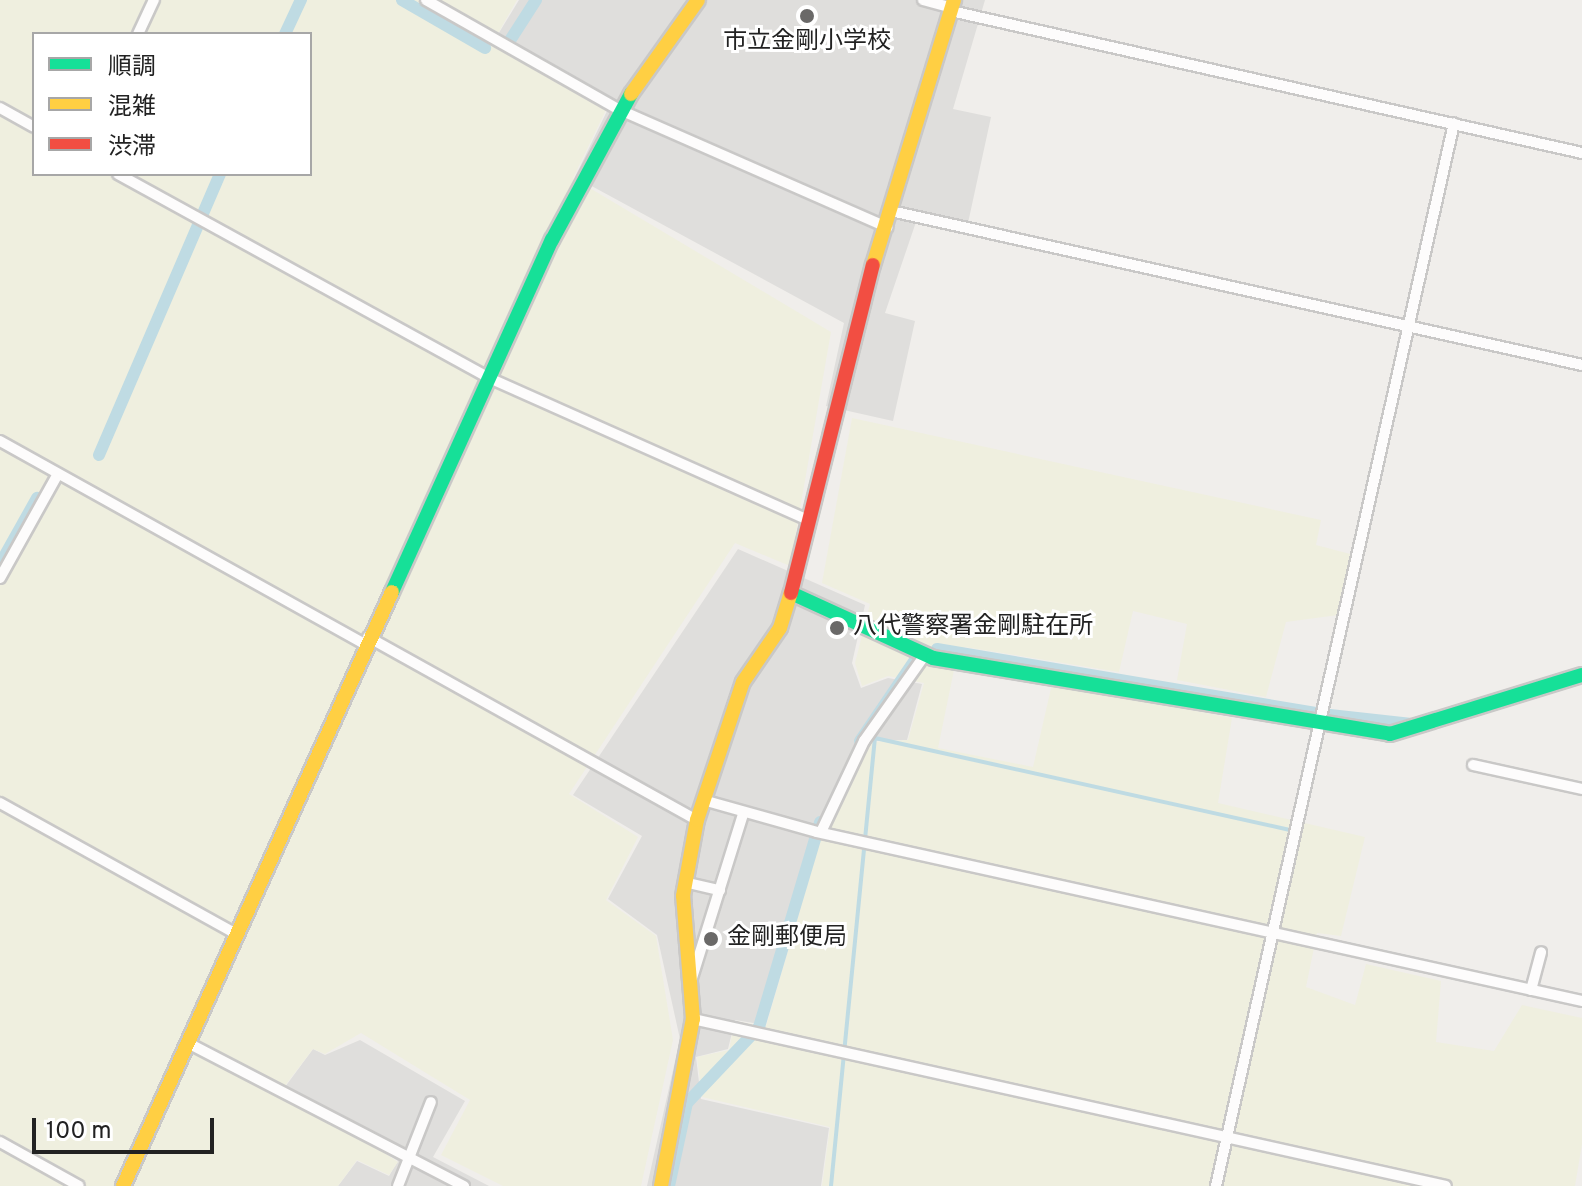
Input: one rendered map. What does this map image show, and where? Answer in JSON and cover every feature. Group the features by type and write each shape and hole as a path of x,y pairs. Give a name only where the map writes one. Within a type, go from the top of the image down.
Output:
{"street":[{"path":"139,32 154,0"},
{"path":"426,0 620,110 887,227"},
{"path":"123,1186 487,377 620,110 698,0"},
{"path":"923,0 1582,153"},
{"path":"661,1186 693,1019 684,882 697,820 743,682 780,628 791,593 806,519 891,211 953,6"},
{"path":"0,108 32,126"},
{"path":"1216,1186 1454,123"},
{"path":"134,178 487,377 806,519"},
{"path":"891,211 1582,365"},
{"path":"0,441 697,820"},
{"path":"0,578 58,474"},
{"path":"791,593 925,655 1390,734 1414,731 1582,675"},
{"path":"817,832 864,741 925,655"},
{"path":"1473,765 1582,789"},
{"path":"703,800 743,814 864,843 1582,1001"},
{"path":"0,803 235,933"},
{"path":"692,978 743,814"},
{"path":"684,882 720,890"},
{"path":"1531,990 1541,952"},
{"path":"693,1019 1446,1186"},
{"path":"188,1043 464,1186"},
{"path":"398,1186 412,1158 431,1102"},
{"path":"0,1142 79,1186"}],"shaded area":[{"path":"519,0 985,0 953,109 991,117 968,223 923,214 916,222 885,313 915,321 893,421 826,406 844,323 575,177 608,109 492,44"},
{"path":"738,549 865,605 852,663 861,688 888,678 922,684 907,740 870,741 817,843 765,1025 735,1020 728,1049 696,1057 701,1099 829,1128 821,1186 647,1186 680,1039 657,935 608,899 642,836 573,795"},
{"path":"360,1040 465,1101 433,1157 489,1186 338,1186 357,1161 389,1176 398,1161 285,1087 313,1049 325,1055"}],"green space":[{"path":"0,0 517,0 492,44 606,110 573,178 831,332 790,566 735,543 569,794 638,837 606,900 656,936 673,1040 641,1186 503,1186 441,1155 470,1100 361,1033 325,1054 313,1049 284,1087 398,1162 389,1175 357,1160 338,1186 0,1186"},
{"path":"852,418 1321,520 1316,545 1354,555 1338,615 1286,622 1266,697 1177,680 1187,624 1133,611 1119,672 965,647 954,670 938,748 1033,767 1052,684 1232,718 1218,803 1365,837 1341,936 1317,933 1306,987 1355,1005 1366,964 1441,981 1436,1042 1494,1051 1522,1005 1582,1018 1582,1144 1575,1186 822,1186 830,1127 702,1097 697,1057 729,1050 735,1021 766,1026 819,844 871,742 908,740 924,683 888,676 862,686 855,663 870,604 822,583"}],"waterway":[{"path":"286,32 301,0"},
{"path":"402,0 485,48"},
{"path":"509,42 536,0"},
{"path":"99,455 219,176"},
{"path":"0,564 37,498"},
{"path":"937,649 1316,713"},
{"path":"860,741 915,660"},
{"path":"1330,715 1412,724"},
{"path":"831,1186 875,738 869,725"},
{"path":"875,738 1290,830"},
{"path":"669,1186 687,1103 759,1027 820,822"}],"traffic: fast":[{"path":"392,592 552,240 631,94"},
{"path":"791,593 933,658 1390,734 1582,675"}],"traffic: slow":[{"path":"631,94 698,0"},
{"path":"873,265 954,0"},
{"path":"123,1186 392,592"},
{"path":"661,1186 693,1019 683,896 697,820 743,682 780,628 791,593"}],"traffic: jam":[{"path":"791,593 873,265"}],"place":[{"name":"市立金剛小学校","path":"807,16"},
{"name":"八代警察署金剛駐在所","path":"837,628"},
{"name":"金剛郵便局","path":"711,939"}]}
